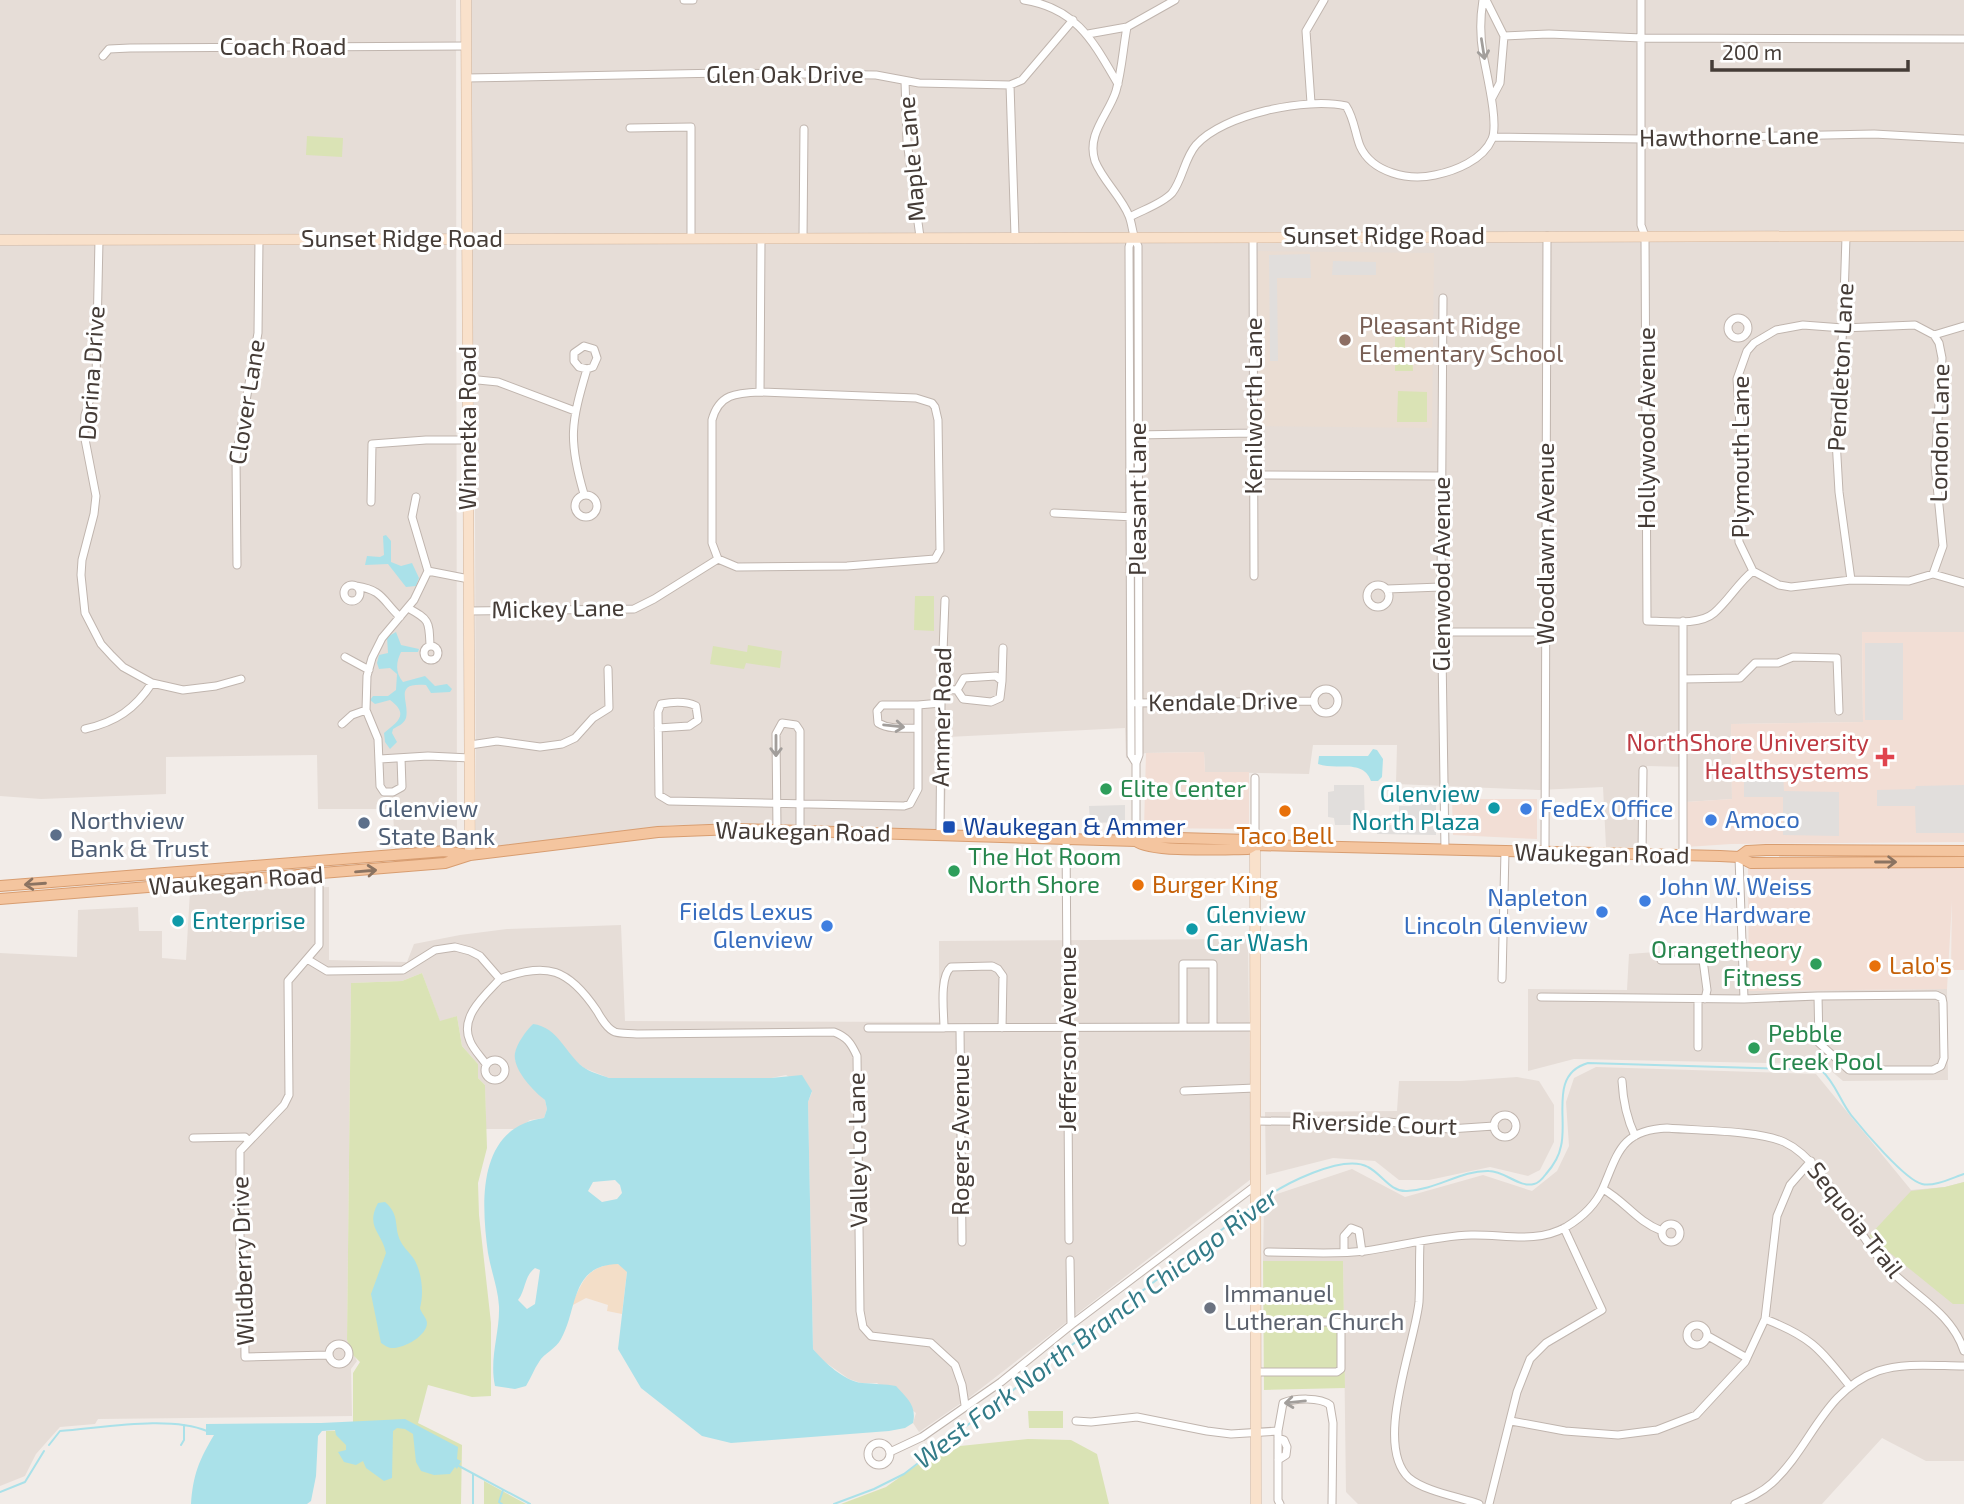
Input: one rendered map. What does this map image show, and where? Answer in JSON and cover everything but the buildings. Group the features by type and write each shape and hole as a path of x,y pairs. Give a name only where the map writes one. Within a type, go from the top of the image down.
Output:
{"main road":[{"name":"Waukegan Road","path":"0,899 445,863 470,855 658,832 800,830 1136,841 1144,836 1237,839 1249,840 1255,845 1739,857 1751,863 1964,862"},
{"name":"Waukegan Road","path":"1739,857 1747,851 1766,850 1964,851"},
{"name":"Waukegan Road","path":"0,886 445,851 470,855"}],"street":[{"name":"Winnetka Road","path":"466,0 470,855"},
{"path":"684,0 693,0"},
{"path":"1024,0 1055,8 1073,20 1088,34 1118,85"},
{"path":"1088,34 1127,27 1175,0"},
{"path":"1311,103 1306,31 1324,0"},
{"path":"1130,217 1173,192 1193,148 1221,126 1243,116 1311,103 1346,106 1360,147 1369,160 1389,171 1404,176 1431,176 1463,167 1486,147 1493,137 1492,98 1481,37 1485,0"},
{"path":"1485,0 1504,36 1500,83 1492,98"},
{"name":"Hollywood Avenue","path":"1641,0 1641,225 1645,236 1647,621 1682,621"},
{"path":"1015,236 1010,85 1022,80 1073,20"},
{"name":"Pleasant Lane","path":"1127,27 1118,85 1112,104 1096,131 1094,158 1105,181 1130,217 1132,236 1129,272 1133,298 1135,703 1131,755 1136,763 1136,841"},
{"path":"1504,36 1549,34 1642,38 1964,39"},
{"name":"Coach Road","path":"103,56 109,49 130,48 466,46"},
{"name":"Glen Oak Drive","path":"466,78 723,74 876,75 919,83 1010,85"},
{"name":"Maple Lane","path":"905,81 906,141 920,237"},
{"path":"630,128 691,127 691,239"},
{"path":"803,238 804,129"},
{"name":"Hawthorne Lane","path":"1493,137 1642,139 1874,134 1964,139"},
{"name":"Pleasant Lane","path":"1132,236 1138,246 1138,272 1133,298"},
{"name":"Woodlawn Avenue","path":"1545,852 1547,236"},
{"name":"Sunset Ridge Road","path":"0,240 1964,236"},
{"name":"Kenilworth Lane","path":"1253,237 1254,576"},
{"name":"Pendleton Lane","path":"1846,237 1835,450 1851,580"},
{"name":"Clover Lane","path":"237,565 236,457 258,333 259,239"},
{"path":"760,392 761,239"},
{"name":"Dorina Drive","path":"99,240 96,379 85,415 84,434 96,496 82,559 85,613 101,644 123,667 152,683 183,690 216,686 241,679"},
{"path":"1129,272 1138,272"},
{"name":"Glenwood Avenue","path":"1443,298 1441,587 1445,850"},
{"path":"1744,335 1754,344 1776,330 1803,325 1843,328 1915,325 1934,335 1964,326"},
{"name":"London Lane","path":"1933,574 1943,546 1935,466 1942,358 1934,335"},
{"name":"Plymouth Lane","path":"1753,571 1739,541 1742,457 1737,379 1741,364 1754,344"},
{"path":"584,494 572,440 575,411 587,369"},
{"path":"468,379 498,382 575,411"},
{"path":"760,392 926,400 935,407 938,421 940,550 935,559 847,566 737,567 718,559 712,543 712,421 715,409 721,402 737,393 760,392"},
{"path":"1134,435 1253,433"},
{"path":"371,502 372,444 468,440"},
{"path":"1254,475 1443,475"},
{"path":"401,758 402,787 393,792 384,792 380,786 378,739 366,710 369,670 382,638 414,600 428,571 412,517 416,498"},
{"path":"1054,513 1134,517"},
{"name":"Mickey Lane","path":"469,611 634,609 718,559"},
{"path":"428,571 469,579"},
{"path":"1683,856 1682,621 1713,614 1753,571 1779,586 1791,587 1851,580 1909,581 1933,574 1964,583"},
{"path":"356,586 373,589 400,617"},
{"path":"1387,589 1441,587"},
{"name":"Ammer Road","path":"940,835 945,600"},
{"path":"408,608 429,622 430,646"},
{"path":"1442,632 1545,632"},
{"path":"957,690 963,699 991,702 1000,698 1003,648"},
{"path":"345,657 369,670"},
{"path":"1683,679 1740,678 1755,663 1778,663 1793,657 1837,658 1839,710"},
{"path":"470,745 497,741 540,747 569,742 593,718 609,708 608,669"},
{"path":"957,690 964,678 996,676 1002,681"},
{"path":"85,729 124,715 141,699 152,683"},
{"path":"942,689 957,690"},
{"name":"Kendale Drive","path":"1135,703 1314,701"},
{"path":"658,727 689,726 698,720 696,706 690,703 661,704 658,712 658,727 658,774 659,795 662,798 678,802 904,806 910,804 918,789 918,705"},
{"path":"917,728 888,728 878,723 878,707 941,703"},
{"path":"342,724 352,715 366,710"},
{"path":"777,830 776,734 782,723 796,725 800,731 800,830"},
{"path":"380,759 470,758"},
{"path":"1642,855 1643,770"},
{"path":"1255,778 1256,1504"},
{"name":"Jefferson Avenue","path":"1066,838 1069,1240"},
{"path":"1502,979 1505,851"},
{"path":"1739,857 1744,999"},
{"name":"Wildberry Drive","path":"319,862 318,945 288,981 289,1095 284,1105 242,1148 239,1155 240,1248 243,1255 245,1357 329,1355"},
{"path":"307,959 327,971 402,970 435,950 455,947 480,956 499,979 470,1014 466,1025 469,1041 486,1064"},
{"path":"1661,960 1703,960 1707,989 1701,999 1698,1046"},
{"path":"1183,1027 1183,964 1213,964 1213,1027"},
{"path":"944,1028 944,980 947,971 951,967 992,966 998,968 1003,976 1002,1028"},
{"name":"Valley Lo Lane","path":"499,979 540,968 563,975 581,989 603,1021 616,1032 834,1032 844,1035 857,1055 860,1311 863,1327 872,1336 931,1343 955,1365 965,1405"},
{"path":"1541,997 1744,999 1818,996 1939,996 1942,1003 1944,1058 1939,1069 1849,1070 1819,1043 1818,996"},
{"path":"869,1028 1255,1027"},
{"name":"Rogers Avenue","path":"960,1028 962,1242"},
{"path":"1268,1252 1362,1252 1469,1235 1533,1237 1564,1228 1589,1209 1602,1189 1617,1153 1635,1136 1627,1120 1622,1081"},
{"path":"1184,1091 1255,1088"},
{"name":"Riverside Court","path":"1255,1121 1389,1122 1449,1129 1494,1126"},
{"name":"Sequoia Trail","path":"1635,1136 1657,1128 1667,1128 1763,1136 1786,1143 1811,1161 1887,1267 1952,1324 1964,1350"},
{"path":"193,1138 241,1137 249,1141"},
{"path":"1511,1420 1565,1431 1618,1435 1657,1430 1696,1415 1747,1358 1765,1320 1777,1216 1790,1185 1811,1161"},
{"path":"1602,1189 1616,1196 1637,1219 1662,1231"},
{"path":"890,1452 922,1437 1007,1377 1071,1325 1255,1191"},
{"path":"1344,1252 1344,1236 1351,1228 1359,1231 1362,1252"},
{"path":"1489,1504 1517,1392 1530,1359 1546,1343 1602,1310 1564,1228"},
{"path":"1420,1242 1419,1303 1397,1409 1395,1450 1399,1466 1410,1479 1424,1487 1479,1504"},
{"path":"1070,1260 1071,1325"},
{"path":"1765,1320 1804,1336 1827,1357 1849,1385"},
{"path":"1255,1322 1341,1324 1341,1369 1337,1372 1256,1371"},
{"path":"1708,1336 1747,1358"},
{"path":"1735,1504 1755,1496 1773,1482 1807,1440 1829,1406 1849,1385 1880,1370 1896,1367 1964,1366"},
{"path":"1280,1504 1278,1435 1281,1408 1283,1403 1289,1400 1325,1401 1332,1409 1332,1504"},
{"path":"1076,1421 1137,1417 1207,1431 1278,1435"}],"shaded area":[{"path":"0,0 456,0 457,847 395,854 393,809 318,809 317,755 166,757 166,794 41,799 0,796"},
{"path":"469,0 1964,0 1964,632 1862,632 1863,722 1731,724 1732,799 1686,802 1687,767 1647,766 1644,847 1606,847 1603,787 1539,790 1396,784 1397,745 1313,745 1309,774 1205,772 1204,752 1146,753 1126,758 1125,728 948,737 944,830 770,824 670,825 476,849"},
{"name":"Pleasant Ridge Elementary School","path":"1258,251 1434,253 1432,428 1256,426"},
{"path":"1310,254 1311,278 1277,278 1278,361 1270,361 1269,255"},
{"path":"1333,261 1376,262 1376,275 1332,275"},
{"path":"1862,632 1964,632 1964,842 1731,844 1686,847 1686,802 1732,799 1731,724 1863,722"},
{"path":"1865,643 1903,643 1903,720 1865,720"},
{"path":"1204,752 1205,772 1249,772 1249,829 1144,828 1146,753"},
{"path":"1783,771 1784,791 1839,792 1839,836 1783,835 1783,797 1744,797 1744,772"},
{"path":"1334,785 1364,785 1365,822 1360,822 1360,825 1335,825 1334,818 1328,817 1328,792 1334,791"},
{"path":"1964,785 1964,833 1916,833 1915,806 1877,806 1877,790"},
{"path":"1412,788 1436,788 1436,835 1377,834 1378,825 1399,825 1399,806 1412,806"},
{"path":"1452,799 1537,799 1537,839 1453,835"},
{"path":"1125,805 1125,822 1090,823 1089,806"},
{"path":"1748,868 1964,868 1964,970 1951,970 1952,901 1947,989 1749,991"},
{"path":"329,887 329,960 407,962 414,944 460,935 507,929 621,925 625,1021 939,1022 939,941 1248,939 1251,1179 970,1397 919,1432 913,1423 916,1413 877,1383 861,1383 849,1379 822,1360 813,1349 808,1102 812,1092 786,1075 771,1078 609,1078 584,1068 533,1024 515,1053 515,1060 545,1100 547,1109 544,1118 530,1120 518,1129 486,1129 485,1085 478,1078 478,1064 462,1046 457,1016 440,1022 422,973 402,981 351,983 347,1340 357,1361 351,1369 352,1416 98,1419 95,1424 60,1427 36,1454 25,1476 0,1486 0,953 77,957 78,910 138,907 139,931 162,931 162,958 186,960 190,891"},
{"path":"1749,945 1750,991 1947,989 1948,1080 1843,1081 1823,1064 1574,1059 1528,1071 1528,989 1627,990 1629,954"},
{"path":"1596,1067 1816,1074 1911,1190 1945,1187 1964,1182 1964,1461 1926,1461 1882,1438 1822,1504 1358,1504 1346,1492 1343,1261 1263,1261 1264,1205 1277,1194 1352,1169 1405,1197 1483,1175 1532,1191 1557,1171 1569,1146 1566,1102 1574,1078"},
{"path":"1517,1077 1539,1081 1554,1105 1554,1142 1540,1170 1528,1176 1490,1167 1429,1180 1399,1180 1375,1161 1333,1158 1266,1175 1265,1112 1397,1111 1399,1081 1461,1081"}],"green space":[{"path":"307,136 343,138 342,157 306,155"},
{"path":"1395,331 1405,331 1405,353 1412,353 1413,371 1395,371"},
{"path":"1398,391 1427,392 1427,422 1397,422"},
{"path":"915,596 934,596 934,631 914,630"},
{"path":"748,645 782,651 780,668 746,663 744,669 710,664 713,646 747,652"},
{"path":"422,973 440,1021 457,1016 462,1046 478,1064 478,1078 485,1085 487,1148 478,1183 491,1323 491,1396 472,1397 428,1385 418,1423 462,1445 461,1504 326,1504 326,1431 353,1430 353,1373 360,1362 353,1355 347,1340 351,983 402,981"},
{"path":"1964,1182 1964,1304 1953,1304 1869,1236 1911,1191"},
{"path":"1263,1261 1343,1261 1345,1388 1264,1390"},
{"path":"1028,1411 1063,1411 1063,1428 1029,1428"},
{"path":"1028,1439 1071,1440 1097,1454 1109,1504 841,1504 886,1487 941,1448"},
{"path":"484,1481 526,1504 484,1504"}],"sand":[{"path":"610,1264 618,1264 627,1271 622,1314 607,1311 608,1305 586,1298 571,1306 589,1274"}],"water":[{"path":"386,535 391,541 391,562 401,566 412,563 419,578 416,586 406,587 388,564 365,565 367,556 384,555 383,536"},
{"path":"396,632 401,645 419,649 418,652 401,652 397,667 403,682 425,676 435,686 447,684 452,689 450,692 431,693 426,685 409,686 405,694 406,718 393,729 392,733 397,742 390,749 385,742 384,733 399,718 399,710 390,700 375,704 370,700 373,696 388,696 396,690 397,674 390,668 379,669 377,663 379,655 388,653 387,637"},
{"path":"1373,749 1377,750 1383,759 1382,777 1378,781 1371,781 1367,774 1356,767 1318,764 1319,756 1368,756"},
{"path":"533,1024 542,1026 555,1035 583,1067 609,1078 771,1078 802,1075 812,1091 808,1102 813,1349 848,1379 896,1386 912,1407 913,1423 905,1428 889,1431 731,1443 702,1436 641,1388 618,1349 627,1272 618,1264 602,1266 583,1280 561,1339 541,1359 526,1386 515,1389 495,1386 493,1365 499,1306 488,1253 485,1190 495,1151 506,1136 522,1124 544,1118 547,1109 545,1100 525,1079 515,1059 522,1037","holes":["615,1180 622,1193 617,1199 602,1202 588,1191 593,1182","535,1268 540,1270 535,1304 527,1309 518,1300"]},
{"path":"385,1202 395,1217 401,1242 419,1270 422,1290 420,1308 427,1323 419,1337 396,1348 381,1343 371,1294 386,1253 374,1224 374,1211 378,1203"},
{"path":"405,1419 458,1447 457,1459 461,1461 457,1469 455,1467 450,1474 434,1475 421,1471 416,1462 413,1434 397,1428 393,1431 392,1478 384,1481 366,1468 363,1461 356,1465 344,1462 338,1452 346,1450 346,1445 336,1435 335,1430 322,1431 318,1436 316,1476 311,1501 307,1504 191,1504 198,1468 214,1435 206,1435 206,1424"}],"waterway":[{"name":"West Fork North Branch Chicago River","path":"1261,1201 1297,1180 1344,1164 1368,1167 1401,1191 1418,1190 1458,1177 1489,1171 1523,1184 1536,1183 1551,1168 1560,1150 1563,1135 1562,1098 1568,1077 1588,1063 1821,1070 1851,1115 1905,1174 1922,1184 1943,1182 1964,1174"},
{"name":"West Fork North Branch Chicago River","path":"834,1504 904,1474 1250,1208"},
{"path":"49,1445 60,1431 115,1425 174,1424 207,1431"},
{"path":"181,1445 184,1440 184,1425"},
{"path":"0,1492 25,1482 44,1451"},
{"name":"West Fork North Branch Chicago River","path":"459,1466 530,1504"},
{"path":"473,1474 473,1504"},
{"path":"502,1504 499,1502 503,1490"}],"place":[{"name":"Pleasant Ridge Elementary School","path":"1345,340"},
{"name":"NorthShore University Healthsystems","path":"1885,757"},
{"name":"Elite Center","path":"1106,789"},
{"name":"Glenview North Plaza","path":"1494,808"},
{"name":"FedEx Office","path":"1526,809"},
{"name":"Taco Bell","path":"1285,811"},
{"name":"Amoco","path":"1711,820"},
{"name":"Glenview State Bank","path":"364,823"},
{"name":"Waukegan & Ammer","path":"949,827"},
{"name":"Northview Bank & Trust","path":"56,835"},
{"name":"The Hot Room North Shore","path":"954,871"},
{"name":"Burger King","path":"1138,885"},
{"name":"John W. Weiss Ace Hardware","path":"1645,901"},
{"name":"Napleton Lincoln Glenview","path":"1602,912"},
{"name":"Enterprise","path":"178,921"},
{"name":"Fields Lexus Glenview","path":"827,926"},
{"name":"Glenview Car Wash","path":"1192,929"},
{"name":"Orangetheory Fitness","path":"1816,964"},
{"name":"Lalo's","path":"1875,966"},
{"name":"Pebble Creek Pool","path":"1754,1048"},
{"name":"Immanuel Lutheran Church","path":"1210,1308"}]}
